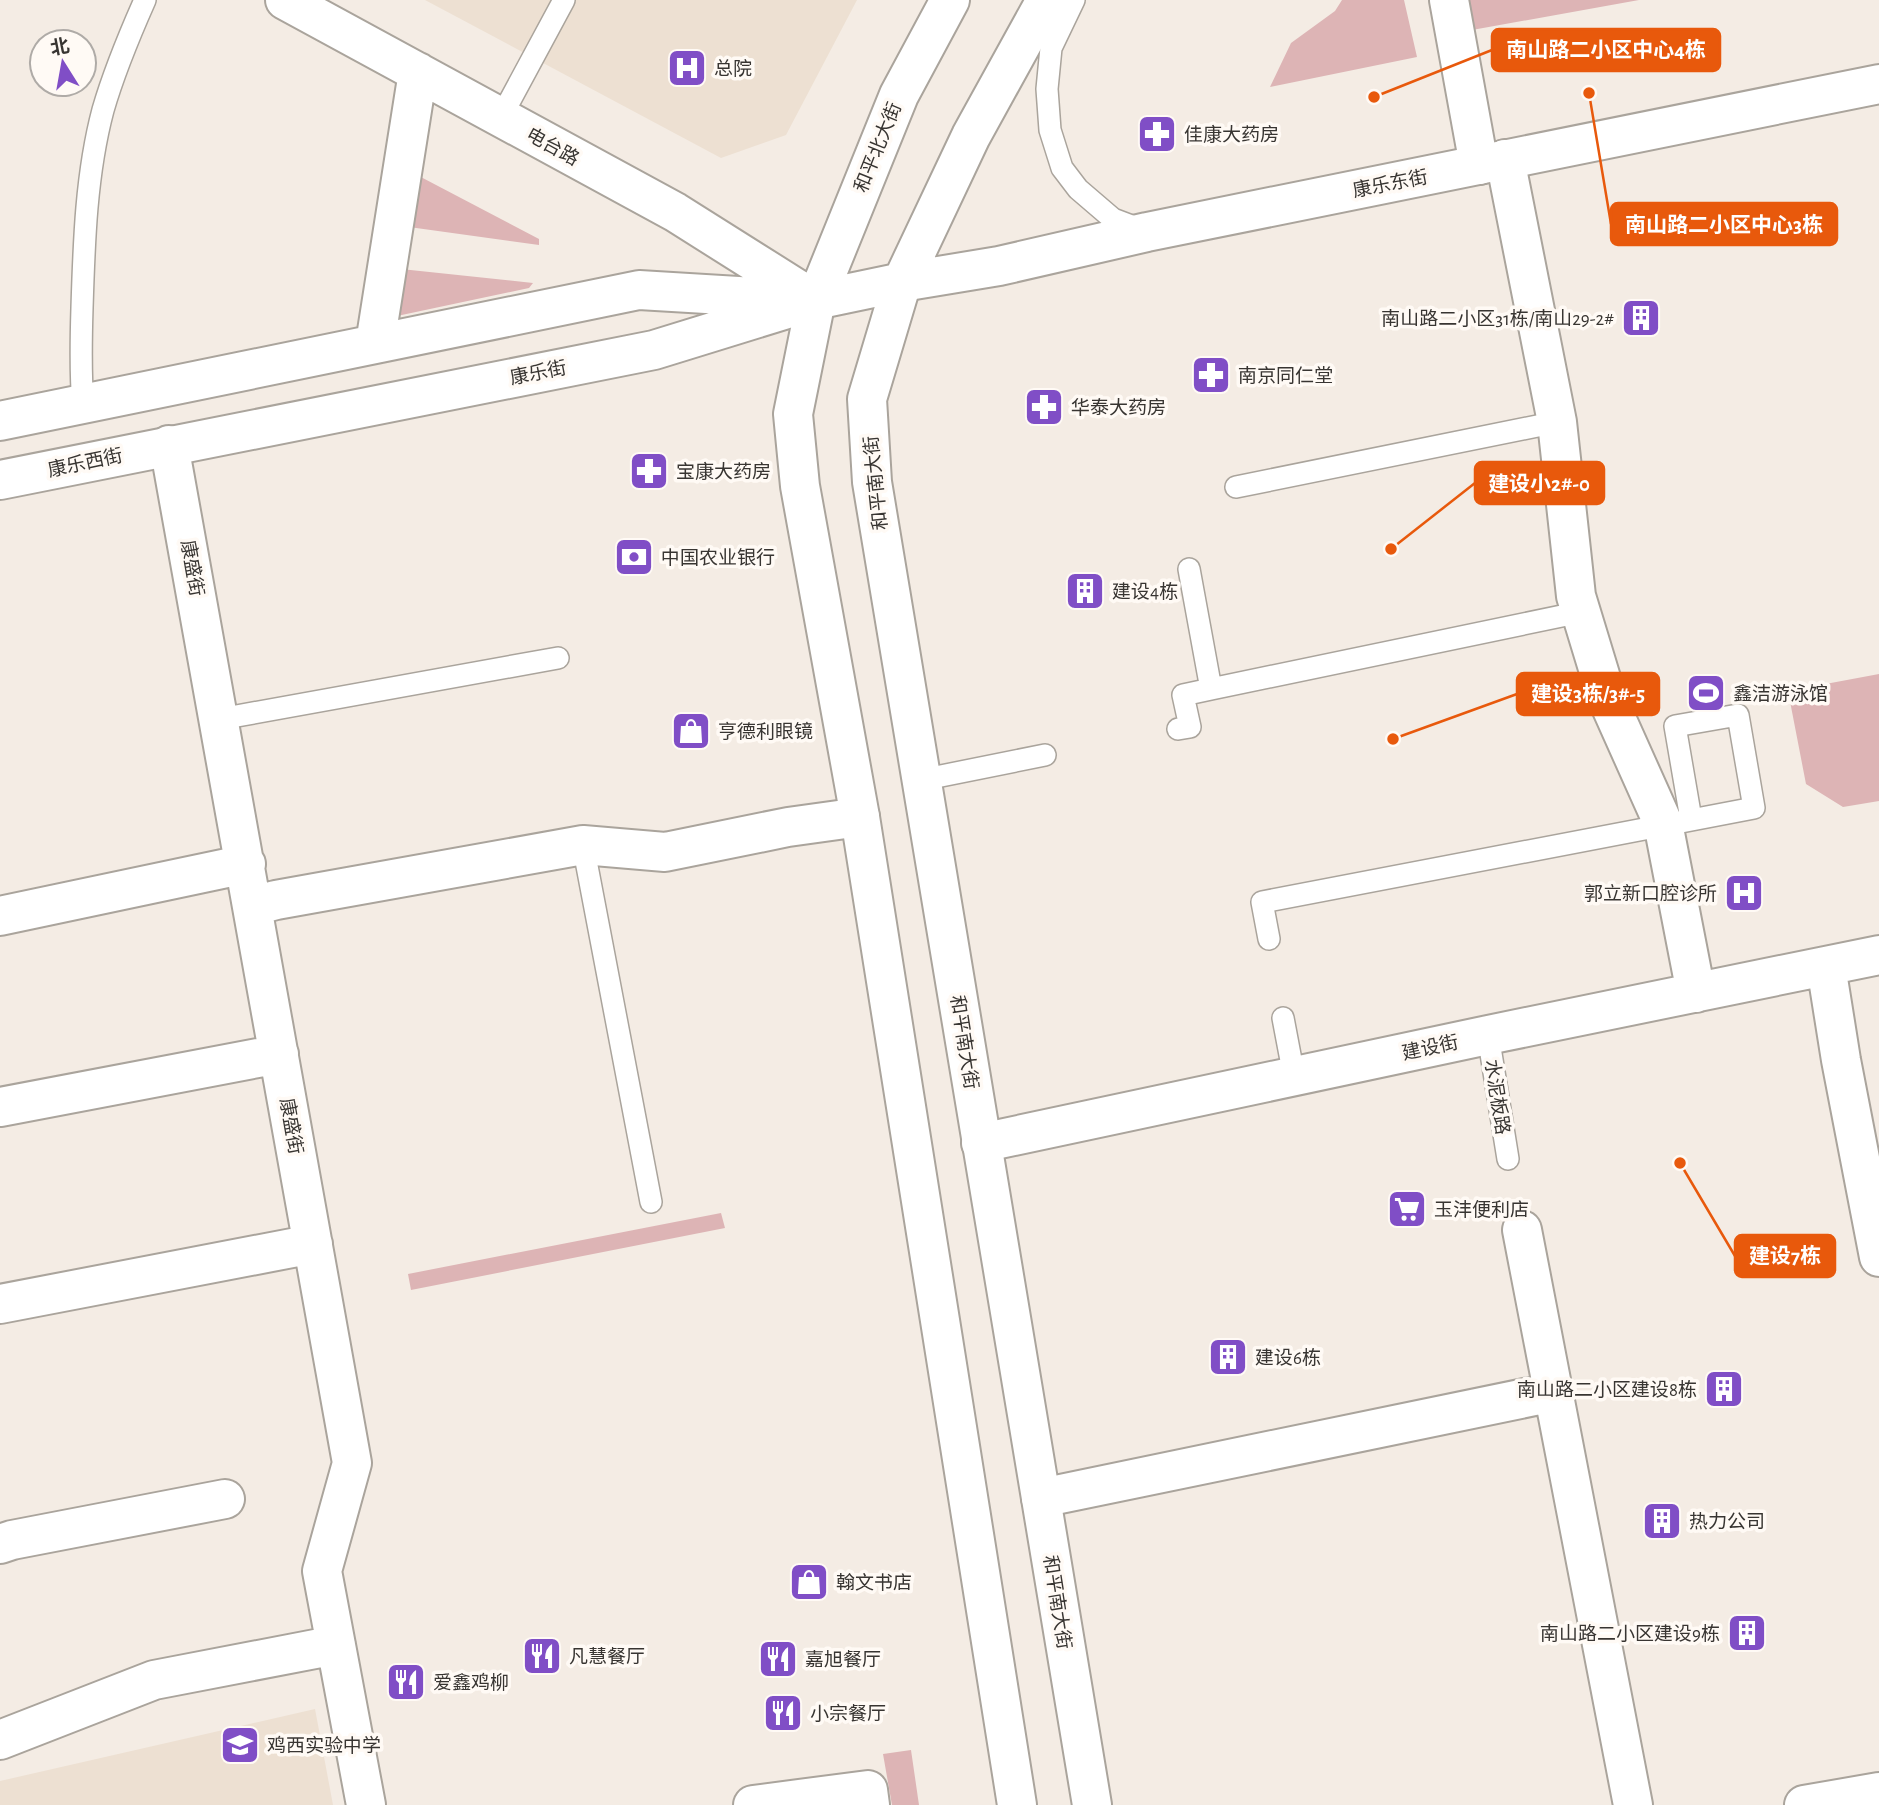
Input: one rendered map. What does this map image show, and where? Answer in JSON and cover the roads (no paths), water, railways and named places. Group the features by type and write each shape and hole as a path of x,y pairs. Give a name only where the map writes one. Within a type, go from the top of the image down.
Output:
{"street":[{"name":"电台路","path":"285,0 675,212 816,300"},
{"name":"和平北大街","path":"816,300 899,94 950,0"},
{"path":"902,282 971,136 1046,0"},
{"path":"1449,0 1557,422 1576,596 1607,698 1677,821 1696,993"},
{"path":"375,344 418,72"},
{"name":"康乐东街","path":"902,282 999,266 1147,232 1879,84"},
{"name":"康乐街","path":"169,445 654,350 816,300 902,282"},
{"name":"和平南大街","path":"902,282 867,399 872,482 1092,1805"},
{"path":"0,422 639,290 816,300 793,414 800,486 860,817 1017,1805"},
{"name":"康乐西街","path":"0,480 169,445"},
{"name":"康盛街","path":"169,445 352,1463 322,1571 366,1805"},
{"path":"253,906 583,845 665,852 788,827 860,817"},
{"path":"0,916 246,864"},
{"name":"建设街","path":"981,1143 1879,955"},
{"path":"1826,966 1879,1257"},
{"path":"0,1107 279,1054"},
{"path":"1522,1230 1633,1805"},
{"path":"0,1304 313,1244"},
{"path":"1041,1498 1553,1392"},
{"path":"0,1544 225,1499"},
{"path":"0,1740 154,1680 336,1645"},
{"path":"754,1805 868,1790 870,1805"},
{"path":"1804,1805 1879,1791"}],"lane":[{"path":"83,404 80,380 83,253 92,174 104,108 126,44 145,0"},
{"path":"501,117 564,0"},
{"path":"1074,0 1051,48 1047,89 1050,130 1062,168 1078,188 1113,219 1147,232"},
{"path":"1236,487 1557,422"},
{"path":"1189,569 1211,689"},
{"path":"1178,729 1190,727 1183,695 1581,612"},
{"path":"220,719 558,658"},
{"path":"1269,939 1262,902 1754,808 1738,715 1675,726 1677,821"},
{"path":"921,780 1045,755"},
{"path":"583,845 651,1202"},
{"path":"1283,1017 1294,1076"},
{"name":"水泥板路","path":"1488,1035 1508,1159"}],"place":[{"name":"总院","path":"687,68"},
{"name":"南山路二小区中心3栋","path":"1589,93"},
{"name":"南山路二小区中心4栋","path":"1374,97"},
{"name":"佳康大药房","path":"1157,134"},
{"name":"南山路二小区31栋/南山29-2#","path":"1641,318"},
{"name":"南京同仁堂","path":"1211,375"},
{"name":"华泰大药房","path":"1044,407"},
{"name":"宝康大药房","path":"649,471"},
{"name":"建设小2#-0","path":"1391,549"},
{"name":"中国农业银行","path":"634,557"},
{"name":"建设4栋","path":"1085,591"},
{"name":"鑫洁游泳馆","path":"1706,693"},
{"name":"亨德利眼镜","path":"691,731"},
{"name":"建设3栋/3#-5","path":"1393,739"},
{"name":"郭立新口腔诊所","path":"1744,893"},
{"name":"建设7栋","path":"1680,1163"},
{"name":"玉沣便利店","path":"1407,1209"},
{"name":"建设6栋","path":"1228,1357"},
{"name":"南山路二小区建设8栋","path":"1724,1389"},
{"name":"热力公司","path":"1662,1521"},
{"name":"翰文书店","path":"809,1582"},
{"name":"南山路二小区建设9栋","path":"1747,1633"},
{"name":"凡慧餐厅","path":"542,1656"},
{"name":"嘉旭餐厅","path":"778,1659"},
{"name":"爱鑫鸡柳","path":"406,1682"},
{"name":"小宗餐厅","path":"783,1713"},
{"name":"鸡西实验中学","path":"240,1745"}]}
